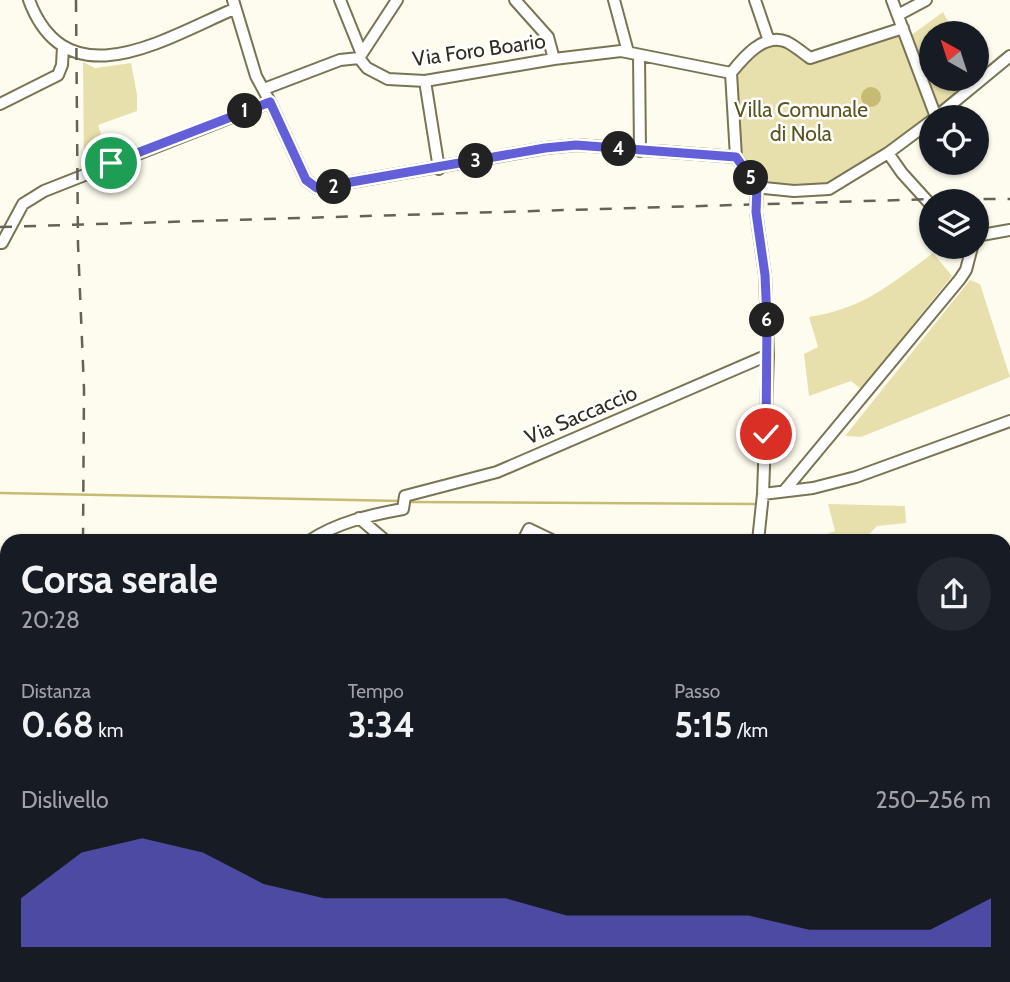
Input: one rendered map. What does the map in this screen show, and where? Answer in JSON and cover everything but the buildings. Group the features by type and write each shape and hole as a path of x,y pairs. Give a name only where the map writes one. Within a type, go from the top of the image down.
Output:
{"street":[{"path":"29,0 41,26 63,47 85,55 117,55 138,50 233,5 256,76 306,180 317,188 439,169 545,148 576,145 736,157"},
{"path":"340,0 360,55"},
{"path":"264,89 360,55 397,0"},
{"path":"516,0 548,37 554,59"},
{"path":"614,0 633,53 640,151"},
{"path":"755,0 769,41"},
{"path":"892,0 931,105"},
{"path":"898,15 926,0"},
{"path":"759,534 768,355 765,275 756,212 757,186 736,157 731,73 753,49 769,41 787,42 810,58 902,28"},
{"path":"0,104 58,75 62,65 63,47"},
{"name":"Via Foro Boario","path":"360,55 367,68 388,79 425,81 554,59 633,53 731,73"},
{"path":"951,105 1010,57"},
{"path":"425,81 439,169"},
{"path":"0,243 23,204 44,191 270,102"},
{"path":"757,186 783,191 829,189 888,153 919,130"},
{"path":"888,153 919,192"},
{"path":"989,234 1010,230"},
{"path":"785,490 960,279 969,259"},
{"name":"Via Saccaccio","path":"359,518 403,509 405,496 496,472 768,355"},
{"path":"763,494 813,488 856,477 1010,421"},
{"path":"324,534 359,518 378,534"}],"green space":[{"path":"943,12 948,21 931,21"},
{"name":"Villa Comunale di Nola","path":"902,29 919,77 919,91 924,91 929,105 919,105 919,125 827,185 773,183 762,180 746,161 741,147 735,76 754,54 773,44 780,43 791,47 810,60"},
{"path":"919,29 919,60 910,36"},
{"path":"83,62 95,68 131,63 137,95 137,111 98,125 109,158 84,170"},
{"path":"930,91 958,91 942,105 936,105"},
{"path":"925,259 938,259 952,276 861,389 851,381 809,396 804,354 818,347 809,317 845,308 890,285"},
{"path":"970,280 980,284 1010,377 861,437 845,436"},
{"path":"828,504 905,506 906,523 877,526 870,534 827,534 835,531"}],"shaded area":[{"path":"871,87 878,90 881,97 878,104 871,107 864,104 861,97 864,90"}],"waterway":[{"path":"0,493 401,501"},
{"path":"408,502 755,504"}],"railway":[{"path":"76,0 78,244 84,389 83,534"},
{"path":"0,227 934,199 1010,199"}],"route":[{"path":"111,163 270,102 306,180 317,188 439,169 545,148 576,145 736,157 757,186 756,212 765,275 767,320 766,434"}]}
